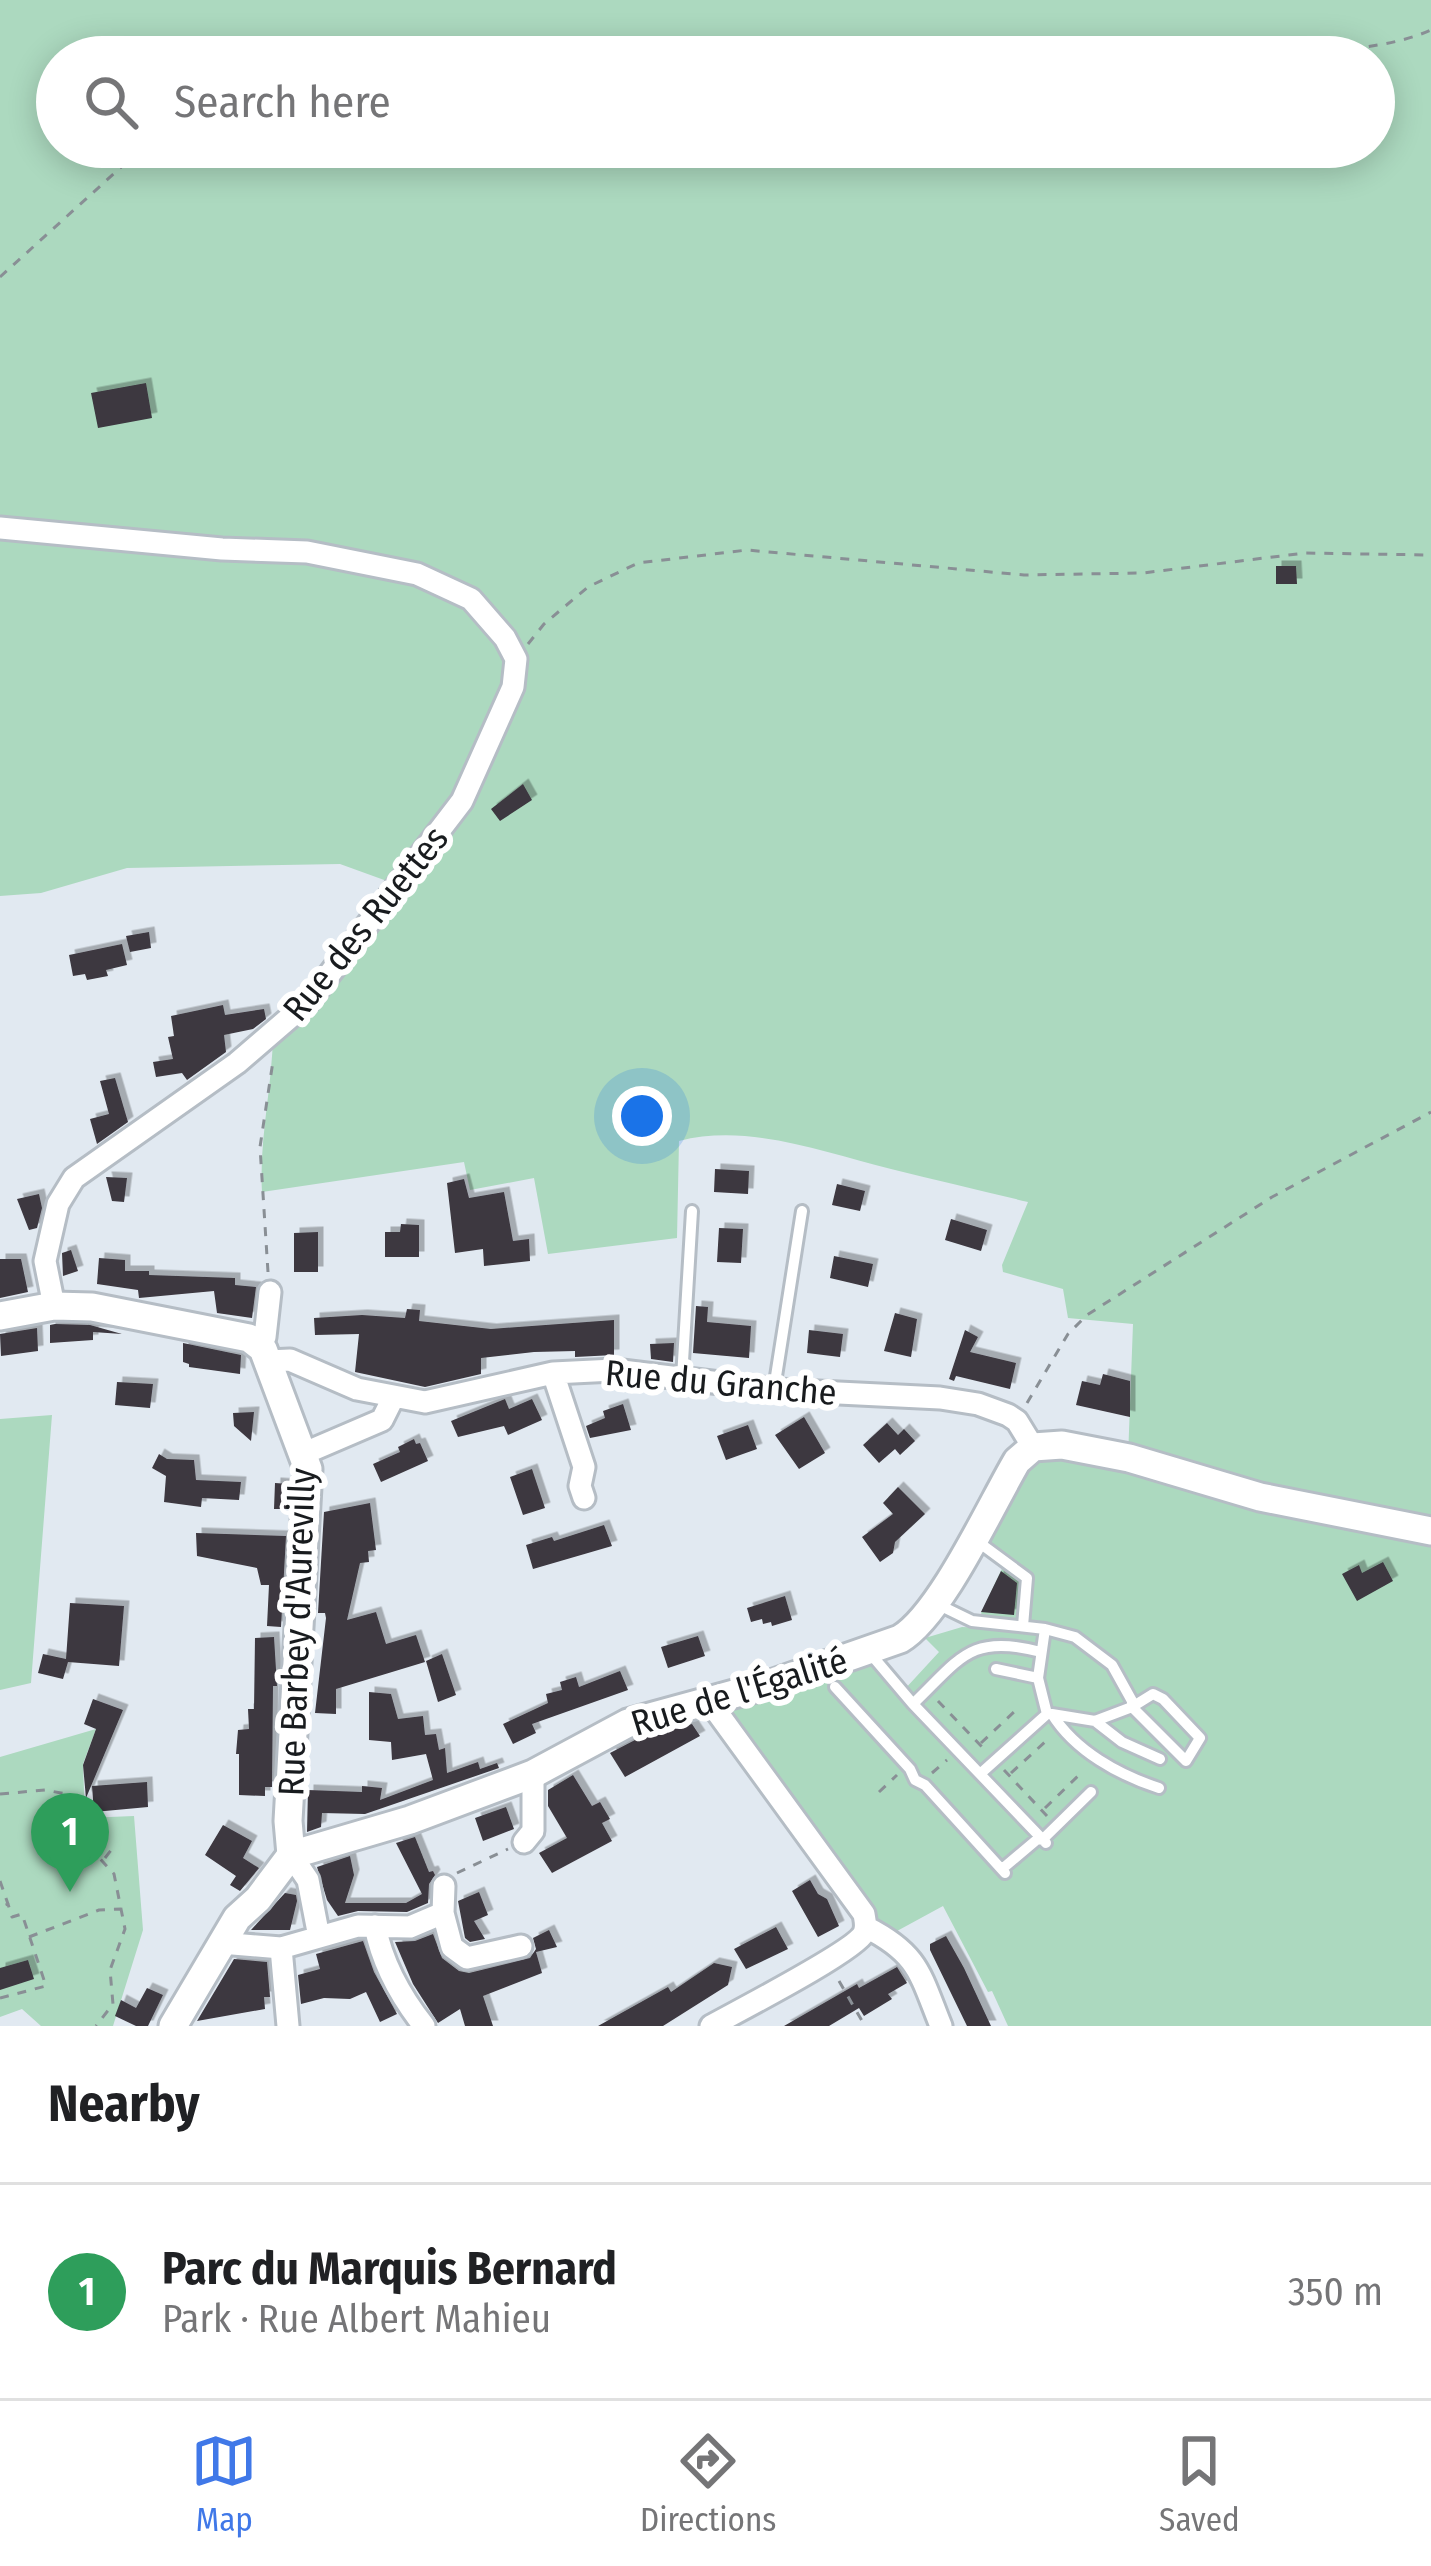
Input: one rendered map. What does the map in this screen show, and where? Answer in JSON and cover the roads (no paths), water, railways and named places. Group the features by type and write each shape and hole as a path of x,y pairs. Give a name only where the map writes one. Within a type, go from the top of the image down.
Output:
{"street":[{"name":"Rue des Ruettes","path":"0,528 221,549 307,552 417,574 471,599 505,638 516,659 513,687 462,801 310,1000 273,1036 74,1178 58,1204 45,1261 54,1306"},
{"path":"264,1354 270,1292"},
{"path":"0,1316 54,1306 134,1314 249,1337 264,1354"},
{"name":"Rue du Granche","path":"264,1354 357,1389 431,1402 553,1373 614,1370 774,1390 940,1398 978,1404 1017,1421 1033,1447"},
{"name":"Rue Barbey d'Aurevilly","path":"264,1354 308,1469 288,1821 291,1855"},
{"path":"553,1373 584,1467 580,1486 584,1498"},
{"path":"305,1453 382,1420 393,1398"},
{"path":"1033,1447 1062,1444 1106,1453 1259,1497 1431,1531"},
{"name":"Rue de l'Égalité","path":"291,1855 410,1820 533,1774 628,1723 869,1652 908,1635 934,1603 1017,1461 1033,1447"},
{"path":"709,1701 864,1914 866,1927 860,1939 711,2026"},
{"path":"524,1842 533,1831 533,1774"},
{"path":"173,2026 220,1943 291,1855 308,1880 319,1937"},
{"path":"443,1886 443,1913 452,1947 467,1958 521,1946"},
{"path":"220,1943 280,1948 350,1928 410,1927 443,1913"},
{"path":"375,1926 379,1948 408,2006 424,2026"},
{"path":"866,1927 904,1949 941,2026"},
{"path":"280,1948 288,2026"}],"lane":[{"path":"682,1378 692,1211"},
{"path":"774,1390 802,1211"},
{"path":"974,1539 1027,1578 1023,1626"},
{"path":"934,1603 972,1621 1045,1628 1075,1637 1099,1652 1126,1685 1132,1707 1168,1747 1186,1761 1200,1738 1153,1694 1132,1707 1095,1721"},
{"path":"1045,1628 1038,1678 1050,1714 1068,1735 1106,1763 1160,1788"},
{"path":"913,1705 974,1648 1010,1645 1041,1652"},
{"path":"869,1652 913,1705 1043,1840"},
{"path":"996,1670 1038,1678"},
{"path":"835,1687 909,1767 914,1780 926,1782 1004,1871 1091,1792"},
{"path":"980,1774 1050,1714 1095,1721 1122,1742 1160,1759"}],"place":[{"name":"Parc du Marquis Bernard","path":"70,1892"}]}
